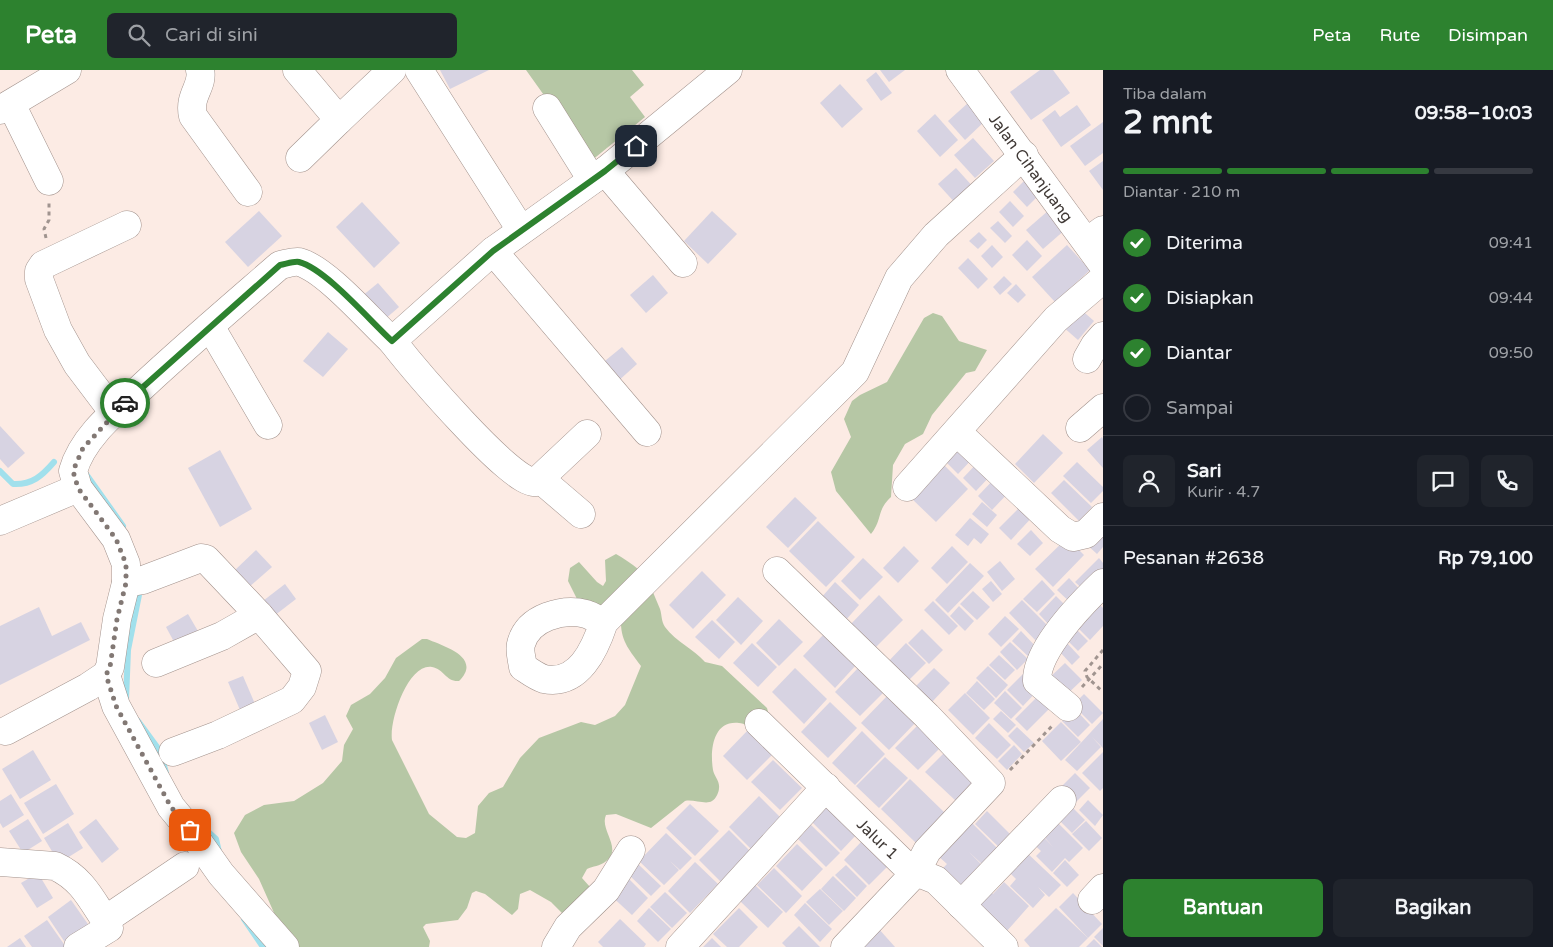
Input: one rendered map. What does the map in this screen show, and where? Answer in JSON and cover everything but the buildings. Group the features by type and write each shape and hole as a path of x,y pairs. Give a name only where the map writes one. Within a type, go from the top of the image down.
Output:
{"street":[{"path":"49,181 6,107 67,70"},
{"path":"200,70 200,78 191,105 193,116 248,192"},
{"path":"296,70 339,120"},
{"path":"300,158 392,70"},
{"path":"419,70 521,230"},
{"path":"392,341 493,251 598,176 728,70"},
{"name":"Jalan Cihanjuang","path":"960,70 1024,155 1095,236 1103,265"},
{"path":"546,108 598,176 683,262"},
{"path":"604,622 855,372 899,278 936,236 1024,155"},
{"path":"114,413 77,364 58,330 39,279 39,271 43,265 127,226"},
{"path":"493,251 647,432"},
{"path":"6,731 106,675 110,667 117,619 126,583 126,564 116,539 78,488 73,471 76,460 83,448 114,413 280,265 297,261 313,268 336,287 392,341 427,385 496,456 525,481 534,483 540,479 587,434"},
{"path":"906,487 1056,320 1103,279"},
{"path":"210,326 268,425"},
{"path":"1087,359 1103,336"},
{"path":"1080,428 1103,408"},
{"path":"957,432 1060,529 1073,537 1086,534 1103,517"},
{"path":"540,479 581,514"},
{"path":"0,521 78,488"},
{"path":"126,583 143,580 201,558 206,559 259,615 307,671 302,687 292,700 218,736 173,752"},
{"path":"777,571 927,716 991,783 926,851 916,872 845,947"},
{"path":"1068,708 1037,681 1037,671 1064,624 1103,583"},
{"path":"156,663 222,636 259,615"},
{"path":"106,675 116,706 171,807 190,830 220,874 285,947"},
{"name":"Jalur 1","path":"759,723 902,862 916,872 936,880 1004,947"},
{"path":"680,947 826,787"},
{"path":"961,905 1062,800"},
{"path":"556,947 568,927 606,890 631,850"},
{"path":"0,862 55,866 62,869 78,879 111,931"},
{"path":"78,947 111,931 185,866"}],"path":[{"path":"49,181 52,194 49,197 49,220 44,230 54,260"},
{"path":"1103,650 1085,671 1087,677 1103,692"}],"green space":[{"path":"526,70 632,70 644,85 630,97 645,117 591,161"},
{"path":"933,313 942,316 959,341 987,350 975,371 966,373 932,415 923,434 905,444 893,465 891,497 883,507 875,529 871,534 836,491 831,472 851,437 844,419 852,401 887,382 924,318"},
{"path":"616,554 633,565 644,576 652,589 662,620 669,632 705,662 722,666 767,708 770,719 756,730 741,723 730,723 718,732 712,755 713,770 719,785 715,799 709,802 685,801 651,828 616,814 606,815 606,827 612,845 610,857 603,863 587,869 582,878 606,905 606,910 594,921 563,914 551,902 530,890 520,894 518,909 512,915 485,894 476,891 472,893 467,908 458,920 426,924 423,927 430,941 429,947 293,947 279,924 259,879 241,852 234,833 245,815 264,805 294,801 323,783 342,761 344,745 353,729 346,716 351,705 370,694 385,678 396,658 422,639 427,639 450,649 464,659 466,665 465,673 459,681 451,680 432,667 423,668 415,674 408,683 397,707 392,740 429,814 457,837 466,838 475,833 478,806 489,793 503,787 520,758 539,738 581,722 595,725 615,716 625,705 641,666 625,641 621,630 621,623 607,607 579,603 568,581 570,568 579,562 603,586 606,581 605,560"}],"waterway":[{"path":"0,471 13,484 20,484 36,479 54,462"},
{"path":"86,474 123,526"},
{"path":"126,700 128,650 139,595"},
{"path":"138,721 160,751 166,773"},
{"path":"204,828 216,839 219,852"},
{"path":"244,919 263,947"}],"way so far":[{"path":"125,403 83,448 76,460 73,471 78,488 100,514 116,539 126,564 126,583 117,619 110,667 106,675 116,706 171,807 190,830"}],"route":[{"path":"125,403 165,365 280,265 297,261 313,268 336,287 392,341 493,251 605,171 636,146"}]}
